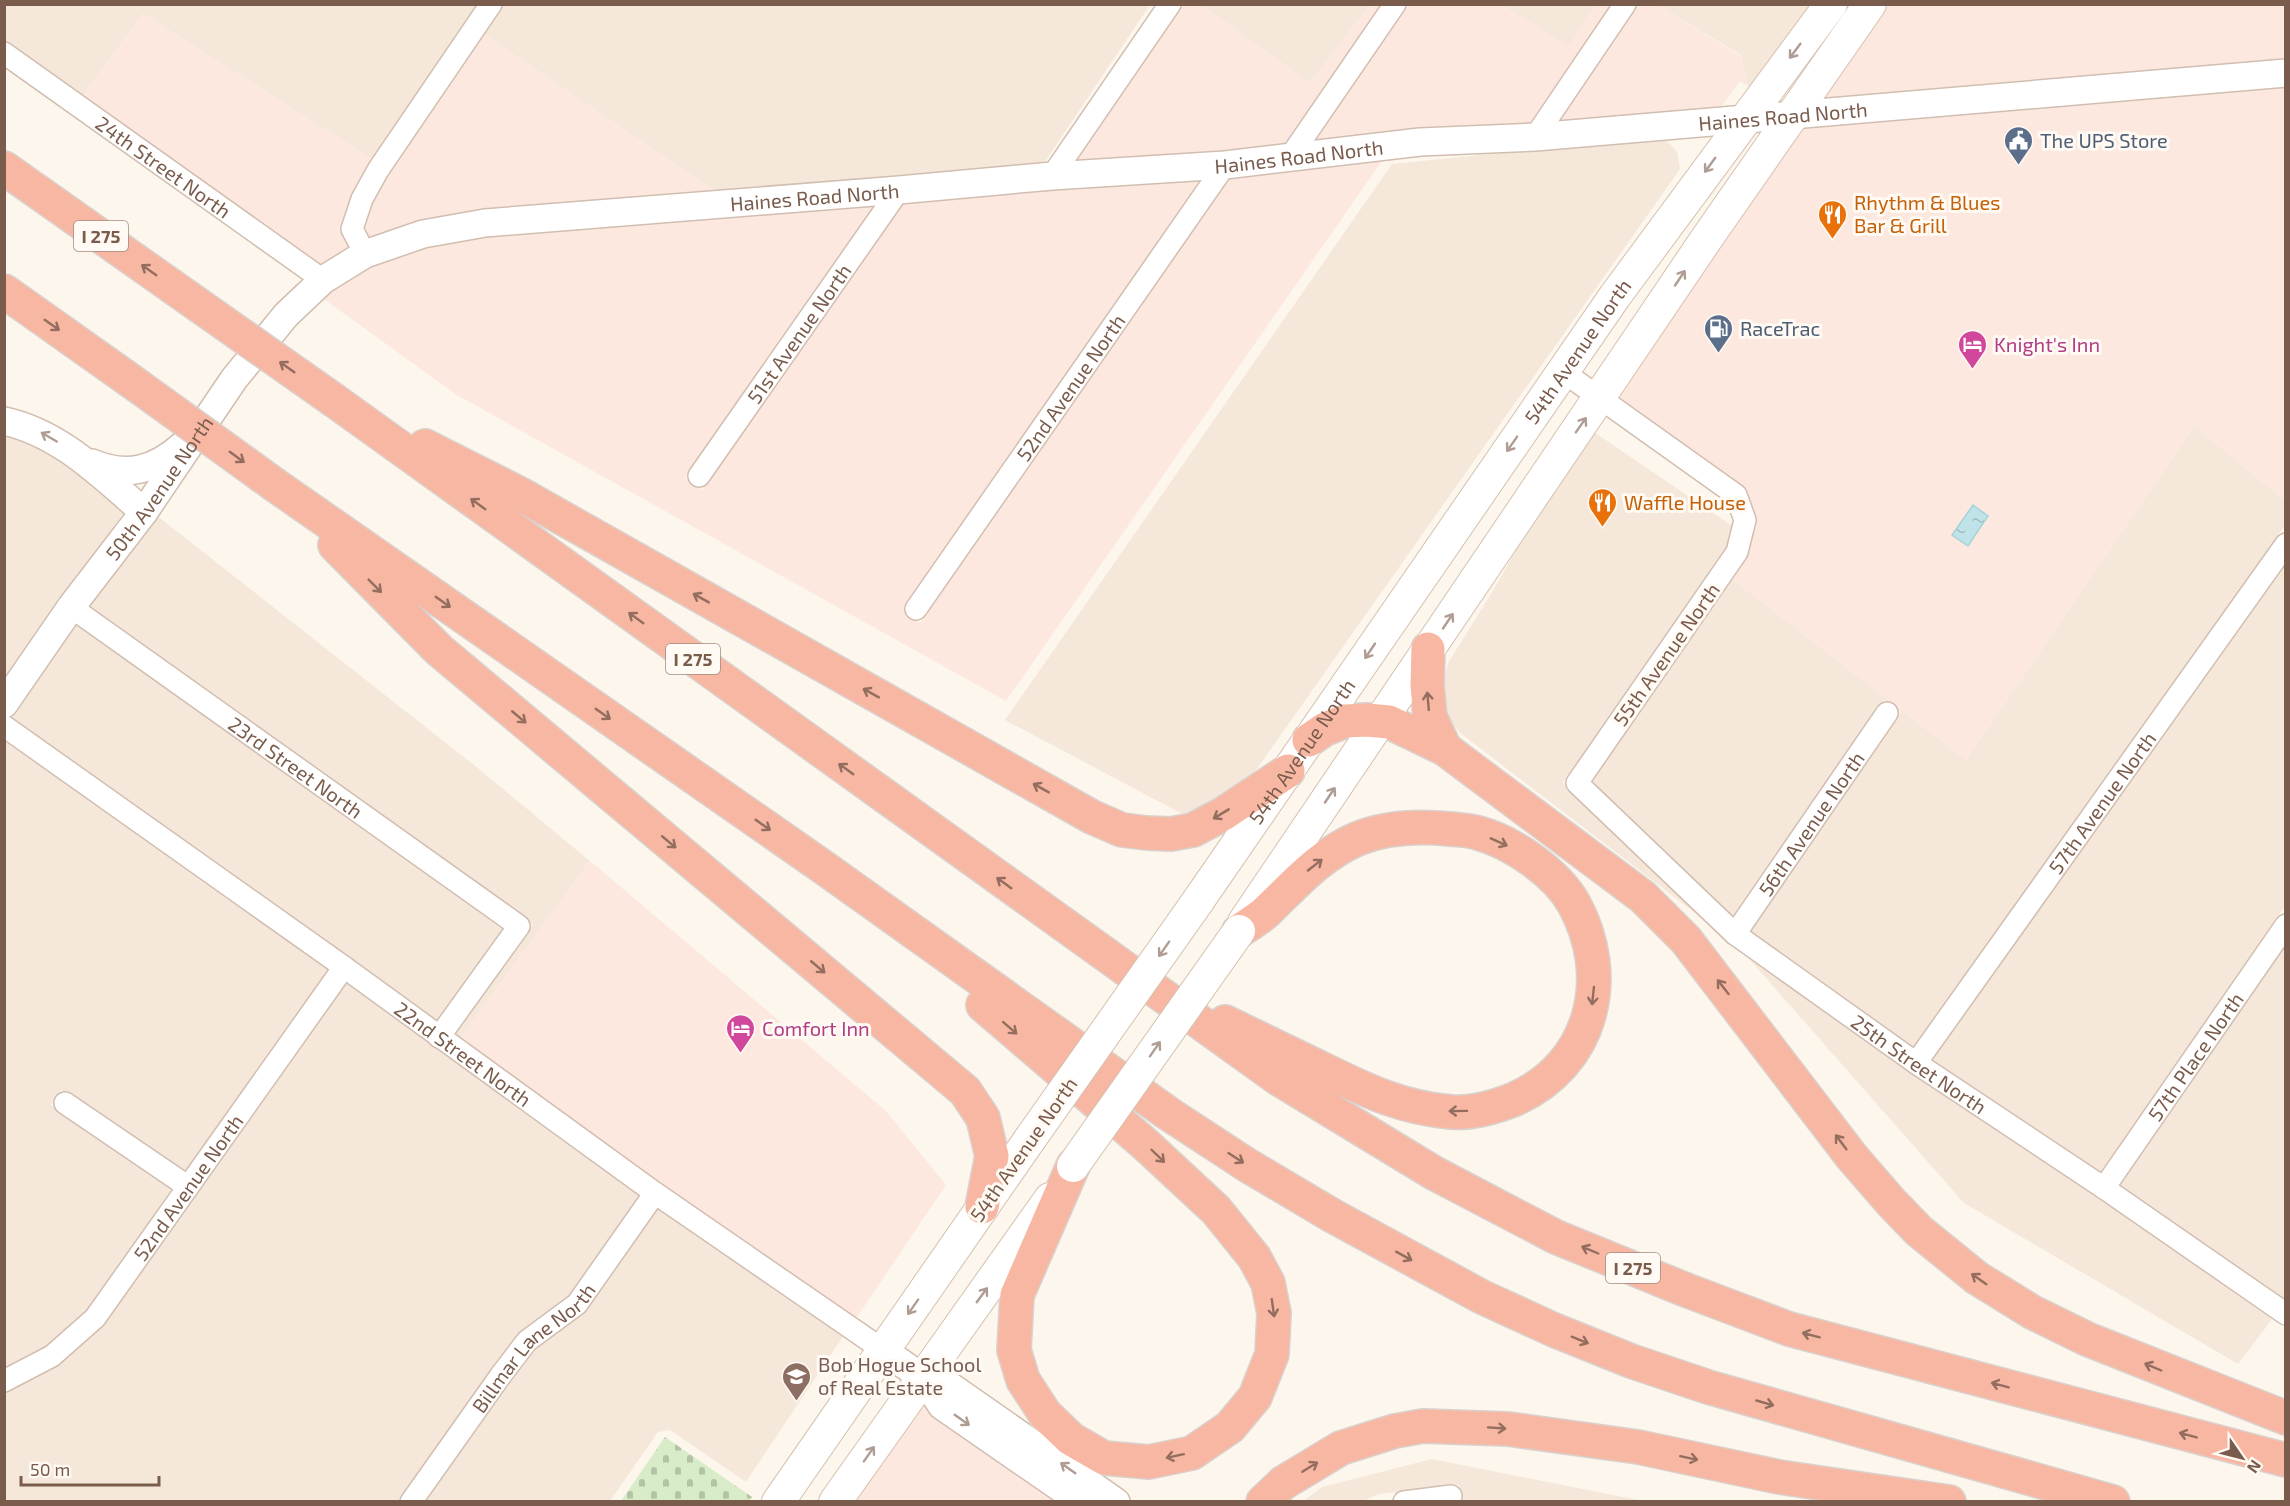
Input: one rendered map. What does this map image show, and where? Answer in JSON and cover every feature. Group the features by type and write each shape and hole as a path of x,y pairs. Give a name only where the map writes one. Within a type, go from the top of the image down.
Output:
{"highway":[{"name":"I 275","path":"4,168 335,401 1279,1079 1434,1173 1557,1237 1789,1329 2286,1461"},
{"path":"4,291 1170,1114 1246,1165 1342,1222 1482,1297 1554,1330 1631,1361 1708,1387 2113,1502"},
{"path":"335,401 520,494 1092,817 1122,830 1171,834 1193,830 1223,814 1288,771"},
{"path":"275,484 439,650 966,1091 983,1118 992,1156 982,1207"},
{"path":"1428,649 1427,685 1430,717 1445,749"},
{"path":"1309,740 1325,729 1345,721 1366,720 1389,722 1445,749 1643,897 1686,940 1852,1157 1890,1202 1919,1231 1977,1278 2032,1312 2087,1339 2167,1373 2286,1418"},
{"path":"1052,917 1173,993 1226,1022 1382,1098 1418,1108 1453,1112 1480,1110 1528,1092 1547,1080 1566,1060 1583,1034 1593,1003 1595,971 1587,937 1574,903 1553,877 1520,851 1478,832 1435,828 1392,829 1358,839 1328,855 1283,893 1265,913 1239,931"},
{"path":"823,867 1145,1144 1216,1210 1254,1257 1268,1283 1274,1313 1272,1354 1255,1397 1230,1427 1192,1453 1149,1462 1104,1458 1071,1439 1045,1414 1023,1380 1014,1350 1017,1295 1073,1166"},
{"path":"1263,1502 1283,1483 1341,1448 1395,1431 1424,1426 1508,1429 1638,1447 1779,1478 1949,1502"}],"main road":[{"name":"54th Avenue North","path":"778,1502 982,1207 1198,902 1562,371 1744,118 1831,4"},
{"path":"835,1502 1239,931 1790,117 1870,4"}],"street":[{"path":"365,254 352,229 362,200 378,170 491,4"},
{"path":"1052,176 1170,4"},
{"path":"1290,157 1395,4"},
{"path":"1535,137 1625,4"},
{"name":"24th Street North","path":"4,53 323,280"},
{"name":"Haines Road North","path":"323,280 365,254 423,234 485,223 1052,176 1225,165 1420,142 1535,137 1744,118 1790,117 2286,73"},
{"name":"52nd Avenue North","path":"916,609 1225,165"},
{"name":"51st Avenue North","path":"699,476 898,190"},
{"name":"50th Avenue North","path":"4,704 71,607 144,512 234,380 286,315 323,280"},
{"path":"1562,371 1600,398"},
{"name":"55th Avenue North","path":"1577,783 1737,552 1744,520 1736,495 1600,398"},
{"path":"4,421 22,424 46,435 80,458 144,512"},
{"path":"80,458 109,470 131,472 155,465 172,455 197,433"},
{"name":"57th Avenue North","path":"1916,1063 2286,544"},
{"name":"23rd Street North","path":"71,607 519,926 439,1037"},
{"name":"56th Avenue North","path":"1734,934 1887,713"},
{"name":"22nd Street North","path":"4,726 344,967 655,1193 923,1378 950,1386 1116,1502"},
{"name":"25th Street North","path":"1577,783 1734,934 1916,1063 2104,1188 2285,1315"},
{"name":"57th Place North","path":"2104,1188 2286,925"},
{"name":"52nd Avenue North","path":"4,1381 52,1356 95,1318 344,967"},
{"path":"65,1103 187,1186"},
{"name":"Billmar Lane North","path":"411,1502 527,1341 577,1304 655,1193"},
{"name":"22nd Street North","path":"923,1378 942,1406 1081,1502"},
{"path":"1404,1502 1451,1496"}],"shaded area":[{"path":"504,4 1150,5 1042,166 901,180 895,177 892,181 720,194 483,34"},
{"path":"5,5 478,5 372,159 143,14 82,97 5,41"},
{"path":"1183,5 1201,5 1310,83 1370,5 1382,5 1283,147 1227,155 1222,152 1219,156 1072,164"},
{"path":"1201,5 1370,5 1310,83"},
{"path":"1408,5 1501,5 1569,46 1595,5 1612,5 1529,128 1311,144"},
{"path":"1501,5 1595,5 1569,47"},
{"path":"1638,5 1657,5 1741,56 1748,86 1740,81 1718,111 1556,125"},
{"path":"1657,5 1817,5 1753,89 1748,86 1741,55"},
{"path":"1883,5 2285,5 2285,63 1812,104"},
{"path":"143,14 372,159 353,194 352,249 321,267 82,97"},
{"path":"483,34 720,194 370,241 364,229 372,204 387,175"},
{"path":"2285,83 2285,500 2194,426 1966,760 1731,578 1753,529 1757,528 1755,521 1757,515 1614,396 1797,126"},
{"path":"1659,137 1677,152 1680,169 1242,790 1188,817 1005,720 1392,164"},
{"path":"1384,158 1006,701 457,395 321,297 370,263 427,244 488,232 877,202 685,478 702,490 905,200 1204,177 903,610 920,623 1232,175"},
{"path":"2194,426 2285,500 2285,525 1912,1049 1749,933 1901,712 1884,700 1732,919 1590,783 1731,578 1966,760"},
{"path":"5,430 20,434 133,499 5,685"},
{"path":"1591,430 1732,526 1727,547 1563,783 1712,926 1459,732 1446,715 1442,690 1448,663 1491,594 1557,479"},
{"path":"151,511 479,769 590,861 459,1040 453,1036 533,924 85,605"},
{"path":"2285,563 2285,906 2101,1174 1930,1061"},
{"path":"75,621 505,927 436,1023 8,718"},
{"path":"5,738 330,968 184,1173 61,1090 51,1105 172,1188 87,1311 46,1348 5,1369"},
{"path":"590,861 886,1111 946,1185 855,1320 459,1040"},
{"path":"2285,944 2285,1296 2282,1301 2119,1186"},
{"path":"1743,952 2273,1318 2238,1364 1964,1203"},
{"path":"347,981 641,1194 569,1297 519,1335 492,1369 398,1501 5,1502 5,1392 58,1365 103,1326"},
{"path":"659,1206 844,1335 746,1482 670,1430 658,1432 610,1501 424,1502 535,1349 586,1310"},
{"path":"923,1395 1064,1502 848,1502"},
{"path":"1432,1459 1643,1501 1463,1501 1459,1485 1379,1494 1363,1501 1302,1502 1322,1487"}],"green space":[{"path":"665,1437 752,1497 749,1501 621,1501"}],"water":[{"path":"1973,505 1988,516 1968,546 1952,535"}],"place":[{"name":"The UPS Store","path":"2019,166"},
{"name":"Rhythm & Blues Bar & Grill","path":"1833,240"},
{"name":"RaceTrac","path":"1719,354"},
{"name":"Knight's Inn","path":"1973,370"},
{"name":"Waffle House","path":"1603,528"},
{"name":"Comfort Inn","path":"741,1054"},
{"name":"Bob Hogue School of Real Estate","path":"797,1402"}]}
